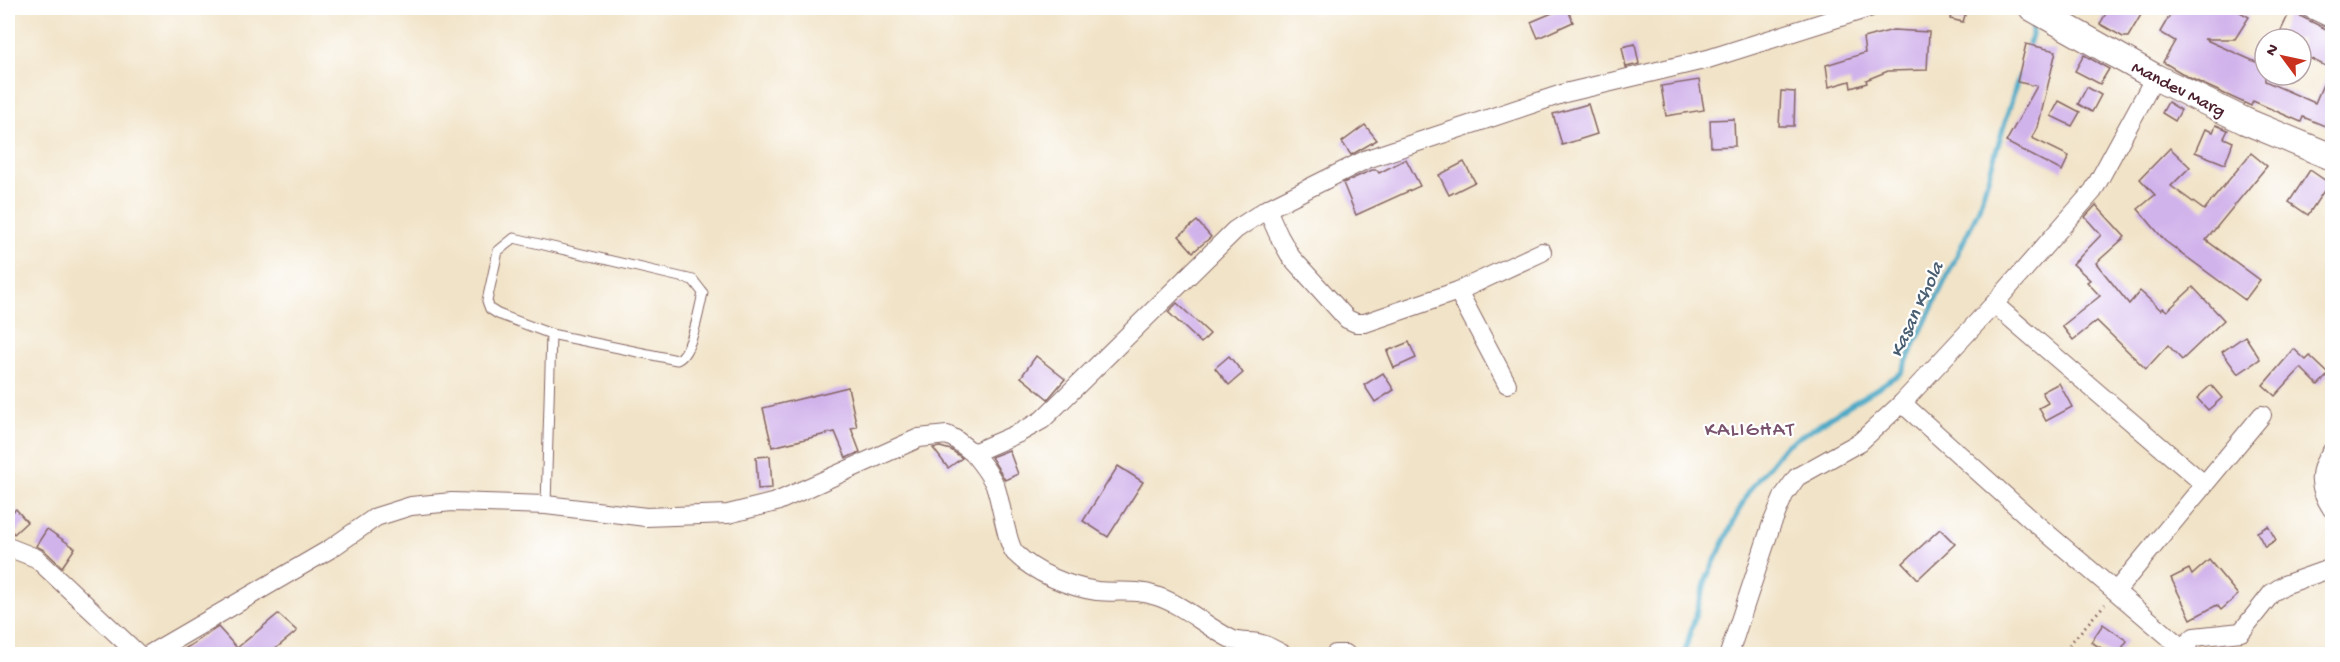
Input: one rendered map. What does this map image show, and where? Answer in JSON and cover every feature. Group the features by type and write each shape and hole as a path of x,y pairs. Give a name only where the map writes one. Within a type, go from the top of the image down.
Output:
{"main road":[{"name":"Mandev Marg","path":"2042,10 2155,77 2245,121 2332,157"}],"street":[{"path":"974,453 1042,420 1235,230 1267,209 1378,155 1565,93 1708,59 1869,8"},
{"path":"1729,654 1771,526 1784,495 1797,477 1860,442 1902,403 1995,304 2093,191 2155,77"},
{"path":"1267,209 1291,257 1347,319 1356,323 1365,323 1458,291 1542,252"},
{"path":"1458,291 1507,384"},
{"path":"1995,304 2204,484"},
{"path":"1902,403 2034,522 2186,651 2194,637 2241,632 2272,592 2284,585 2332,568"},
{"path":"2116,591 2262,415"},
{"path":"150,654 330,549 376,517 411,506 452,502 546,505 646,516 728,514 776,502 919,438 947,435 974,453 995,485 1005,519 1009,545 1016,554 1040,570 1068,584 1098,591 1134,590 1157,596 1188,611 1218,632 1238,642 1261,643 1283,654"},
{"path":"2332,451 2324,462 2320,486 2332,509"},
{"path":"8,547 36,558 138,654"},
{"path":"1335,654 1346,654"}],"lane":[{"path":"513,238 693,280 703,293 688,348 683,358 677,360 551,334 516,322 490,309 487,301 498,251 513,238"},
{"path":"546,505 551,334"}],"path":[{"path":"2061,654 2116,591"}],"building":[{"path":"1567,8 1573,22 1538,38 1531,22"},
{"path":"1953,8 1967,8 1963,22 1950,19"},
{"path":"2109,8 2145,8 2128,37 2123,37 2100,24"},
{"path":"2174,8 2233,8 2249,17 2235,39 2204,39 2253,61 2253,87 2279,87 2315,103 2330,68 2313,60 2313,27 2283,27 2290,11 2332,32 2332,129 2303,117 2301,122 2253,101 2251,106 2190,78 2163,62 2175,41 2160,32"},
{"path":"1893,30 1929,32 1927,70 1888,71 1866,80 1867,83 1851,88 1850,81 1829,87 1826,65 1865,53 1863,38"},
{"path":"1635,44 1639,64 1626,67 1622,47"},
{"path":"2026,44 2056,51 2038,127 2032,138 2069,156 2062,171 2006,142 2037,86 2017,82"},
{"path":"2084,55 2109,69 2100,84 2075,71"},
{"path":"1699,80 1704,110 1666,116 1661,86"},
{"path":"2087,87 2101,95 2092,112 2078,104"},
{"path":"1781,91 1795,92 1794,126 1779,126"},
{"path":"2059,101 2080,112 2072,126 2051,116"},
{"path":"2168,102 2181,110 2175,121 2162,113"},
{"path":"1588,104 1597,134 1562,145 1553,114"},
{"path":"1734,119 1735,146 1711,147 1710,120"},
{"path":"1365,125 1377,140 1351,155 1342,142"},
{"path":"2216,125 2228,130 2224,138 2233,142 2225,164 2195,152 2205,129 2213,132"},
{"path":"2170,148 2190,167 2171,186 2204,210 2251,153 2267,166 2206,240 2260,280 2245,300 2165,241 2138,209 2155,195 2140,179"},
{"path":"1406,159 1420,186 1356,215 1343,183 1372,170 1377,170 1379,173"},
{"path":"1464,162 1475,182 1449,195 1439,175"},
{"path":"2310,170 2329,183 2308,215 2289,202"},
{"path":"2096,205 2125,237 2096,263 2129,304 2140,291 2161,310 2163,308 2167,311 2193,287 2224,320 2182,360 2168,345 2146,369 2097,321 2073,340 2062,326 2100,296 2087,282 2090,280 2073,264 2101,235 2085,217"},
{"path":"1197,221 1211,237 1193,252 1179,236"},
{"path":"1177,303 1210,334 1201,343 1168,312"},
{"path":"2245,336 2260,359 2238,374 2222,352"},
{"path":"1409,342 1416,358 1394,368 1387,351"},
{"path":"2294,349 2306,360 2310,356 2329,374 2318,385 2301,368 2275,396 2263,385"},
{"path":"1036,356 1065,379 1048,399 1021,377"},
{"path":"1229,356 1243,373 1229,385 1215,368"},
{"path":"1383,373 1394,390 1375,402 1364,385"},
{"path":"2059,383 2072,407 2046,421 2039,408 2048,403 2042,392"},
{"path":"2211,385 2222,398 2208,410 2197,398"},
{"path":"848,387 857,427 851,428 860,452 846,458 835,432 772,447 763,408"},
{"path":"933,448 951,450 962,458 948,468"},
{"path":"1009,450 1018,474 1005,480 991,457"},
{"path":"770,456 772,488 758,489 756,457"},
{"path":"1118,466 1143,482 1108,537 1083,521"},
{"path":"16,509 27,522 14,534 8,526 8,516"},
{"path":"2268,526 2276,540 2265,547 2257,532"},
{"path":"47,529 75,548 62,567 44,550 36,546"},
{"path":"1940,529 1955,544 1918,579 1903,563"},
{"path":"2209,560 2238,595 2221,610 2217,605 2191,619 2171,578 2189,569 2192,575"},
{"path":"278,614 297,631 269,654 177,654 218,627 237,648"},
{"path":"2103,624 2127,641 2118,654 2111,654 2091,642"}],"waterway":[{"name":"Kasan Khola","path":"2027,50 2032,35 2032,15"},
{"name":"Kasan Khola","path":"1684,654 1707,577 1748,492 1785,446 1901,373 1978,211 2019,76"}],"district":[{"name":"KALIGHAT","path":"1750,428"}]}
